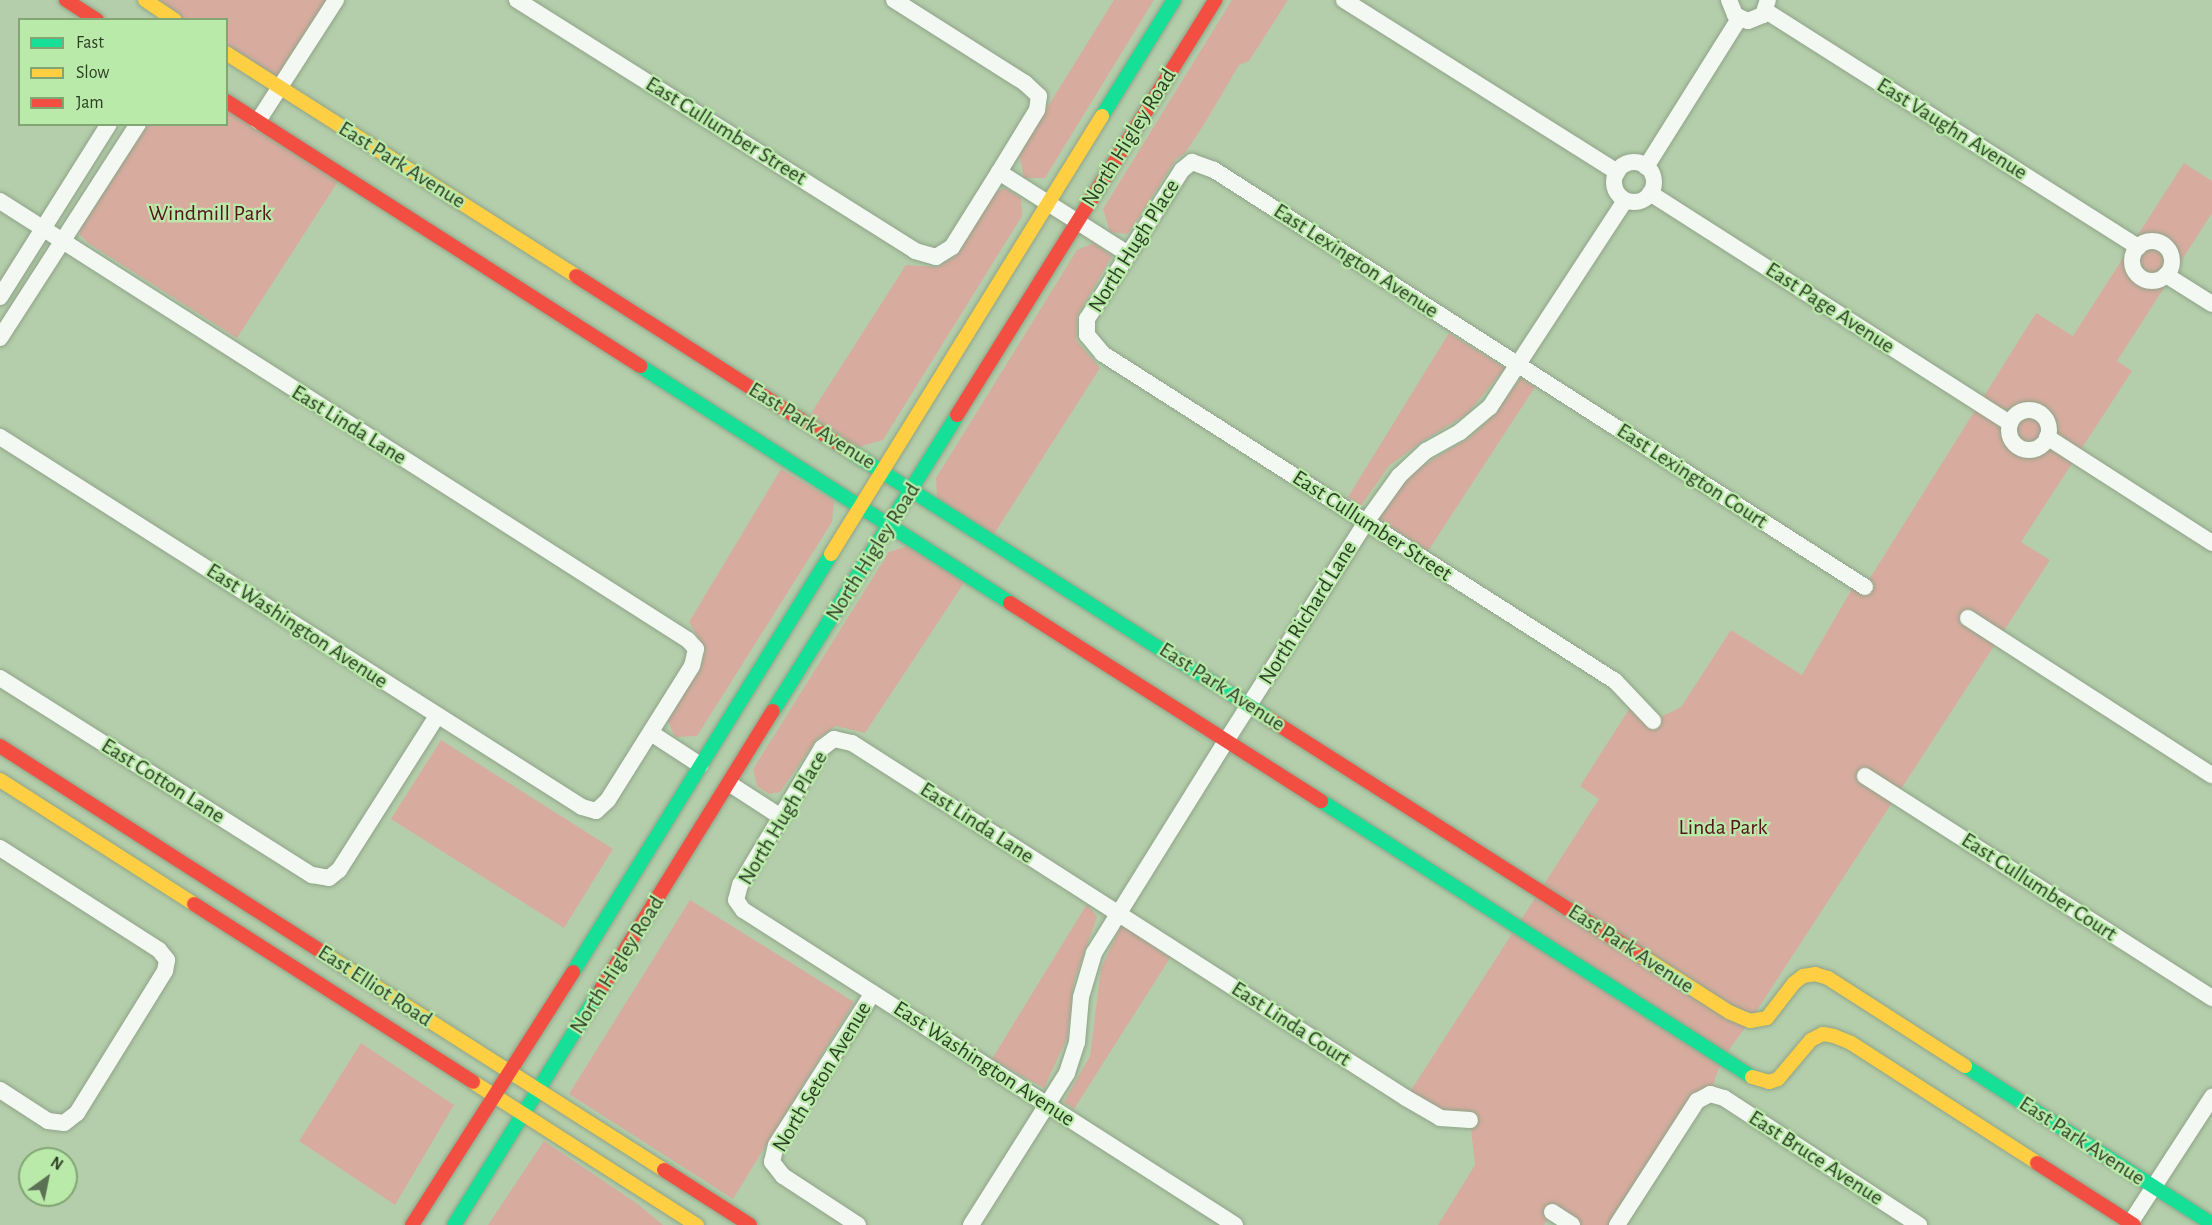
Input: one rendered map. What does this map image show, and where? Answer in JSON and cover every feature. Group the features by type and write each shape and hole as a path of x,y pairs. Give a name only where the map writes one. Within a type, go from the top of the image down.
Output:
{"street":[{"path":"66,0 94,18"},
{"path":"145,0 172,18"},
{"path":"258,121 336,0"},
{"name":"East Cullumber Street","path":"517,0 915,251 936,257 952,247 999,172"},
{"path":"894,0 1025,83 1039,96 1037,110 999,172 1128,254"},
{"name":"North Higley Road","path":"412,1225 510,1072 1174,0"},
{"name":"North Higley Road","path":"454,1225 1215,0"},
{"path":"1344,0 1617,172"},
{"path":"1729,0 1732,11 1739,19 1753,21 1767,5"},
{"name":"East Vaughn Avenue","path":"1767,5 2138,248"},
{"path":"1646,167 1739,19"},
{"name":"East Park Avenue","path":"228,54 1729,1012 1750,1021 1767,1018 1794,983 1803,976 1815,974 1828,978 2212,1224"},
{"name":"East Park Avenue","path":"228,102 1750,1076 1769,1082 1778,1079 1811,1040 1823,1034 1834,1036 1851,1043 2131,1224"},
{"path":"0,297 108,126"},
{"path":"0,338 137,126"},
{"name":"North Hugh Place","path":"1087,335 1087,319 1182,170 1192,162"},
{"name":"East Lexington Avenue","path":"1192,162 1214,170 1519,365"},
{"path":"1630,163 1646,167 1653,180 1650,193 1640,201 1625,201 1615,187 1617,172 1630,163"},
{"name":"East Page Avenue","path":"1650,193 2010,423"},
{"name":"East Linda Lane","path":"0,201 668,627 696,649 692,666 651,733"},
{"name":"North Richard Lane","path":"971,1225 1067,1073 1077,1042 1081,997 1094,953 1117,912 1226,741 1366,522 1399,476 1426,452 1460,432 1490,406 1625,201"},
{"path":"2150,242 2164,246 2171,259 2166,275 2153,281 2139,277 2132,264 2138,248 2150,242"},
{"path":"2166,275 2212,304"},
{"name":"East Cullumber Street","path":"1087,335 1103,354 1615,681 1653,721"},
{"name":"East Lexington Court","path":"1519,365 1865,587"},
{"path":"2022,411 2037,412 2047,422 2047,437 2037,447 2021,448 2011,437 2010,423 2022,411"},
{"name":"East Washington Avenue","path":"0,437 582,807 596,811 608,800 651,733"},
{"path":"2047,437 2212,543"},
{"path":"1968,618 2212,775"},
{"name":"East Cotton Lane","path":"0,678 312,875 329,878 339,870 437,716"},
{"path":"651,733 700,765"},
{"name":"East Linda Lane","path":"834,739 852,743 1117,912"},
{"name":"North Hugh Place","path":"736,900 740,885 822,748 834,739"},
{"name":"East Elliot Road","path":"0,746 750,1225"},
{"name":"East Cullumber Court","path":"1865,776 2212,998"},
{"name":"East Elliot Road","path":"0,780 495,1096 528,1109 697,1225"},
{"path":"730,784 781,817"},
{"path":"0,848 159,950 167,960 165,971 77,1113 64,1123 48,1121 0,1090"},
{"name":"East Washington Avenue","path":"736,900 743,910 1235,1225"},
{"name":"East Linda Court","path":"1117,912 1406,1098 1440,1118 1470,1120"},
{"name":"North Seton Avenue","path":"858,1225 783,1176 772,1162 776,1145 873,993"},
{"name":"East Bruce Avenue","path":"1617,1225 1697,1101 1710,1094 1724,1098 1919,1225"},
{"path":"2131,1224 2212,1097"},
{"path":"1552,1212 1572,1225"}],"green space":[{"path":"145,0 336,0 280,87 228,54 228,18 173,18"},
{"path":"1114,0 1154,0 1045,178 1024,178 1019,153"},
{"path":"1232,0 1288,0 1249,61 1239,65 1203,126 1185,153 1176,159 1128,234 1110,232 1103,209"},
{"name":"Windmill Park","path":"228,110 339,180 237,338 88,243 80,235 80,227 143,126 228,126"},
{"name":"Linda Park","path":"2184,163 2212,181 2212,213 2117,361 2132,371 2021,542 2050,560 1750,1021 1722,1059 1710,1094 1617,1225 1572,1225 1552,1212 1544,1225 1438,1225 1475,1165 1470,1120 1406,1098 1599,799 1580,786 1635,700 1653,721 1681,707 1731,630 1802,675 1856,582 1865,586 2036,313 2073,336"},
{"path":"1005,188 1021,198 1022,216 883,440 859,447 810,415 906,265 938,267 958,254 994,193"},
{"path":"1094,243 1112,256 1077,316 1076,340 1100,368 994,534 937,498 936,478 1077,250"},
{"path":"1449,333 1505,368 1467,414 1421,442 1389,466 1360,507 1348,497"},
{"path":"1521,378 1535,387 1428,551 1376,517 1392,493 1417,469 1469,438 1493,416"},
{"path":"781,469 834,501 832,522 697,736 675,737 668,721 703,662 705,649 689,622"},
{"path":"910,545 964,583 865,733 836,726 816,740 780,792 769,794 757,786 753,769 889,552"},
{"path":"441,740 613,849 564,928 391,819"},
{"path":"690,900 854,1002 733,1199 569,1094"},
{"path":"1087,904 1097,917 1074,981 1067,1038 1044,1088 992,1059"},
{"path":"1122,924 1170,958 1074,1109 1064,1102 1090,1056 1101,968"},
{"path":"361,1043 454,1105 395,1205 299,1141"},
{"path":"544,1141 638,1204 663,1225 488,1225"}],"traffic: fast":[{"path":"1102,116 1174,0"},
{"path":"640,366 1010,603"},
{"path":"773,711 957,415"},
{"path":"851,452 1268,718"},
{"path":"573,972 831,554"},
{"path":"1321,801 1752,1077"},
{"path":"454,1225 601,989"},
{"path":"1965,1066 2212,1224"}],"traffic: slow":[{"path":"145,0 172,18"},
{"path":"228,54 576,276"},
{"path":"831,554 1102,116"},
{"path":"0,780 194,904"},
{"path":"320,951 664,1170"},
{"path":"1640,955 1729,1012 1750,1021 1767,1018 1794,983 1803,976 1815,974 1828,978 1965,1066"},
{"path":"1752,1077 1769,1082 1778,1079 1811,1040 1823,1034 1834,1036 1851,1043 2037,1163"},
{"path":"473,1082 697,1225"}],"traffic: jam":[{"path":"66,0 94,18"},
{"path":"957,415 1215,0"},
{"path":"228,102 640,366"},
{"path":"576,276 851,452"},
{"path":"1010,603 1321,801"},
{"path":"601,989 773,711"},
{"path":"1268,718 1640,955"},
{"path":"0,746 320,951"},
{"path":"194,904 473,1082"},
{"path":"412,1225 573,972"},
{"path":"2037,1163 2134,1225"},
{"path":"664,1170 750,1225"}]}
